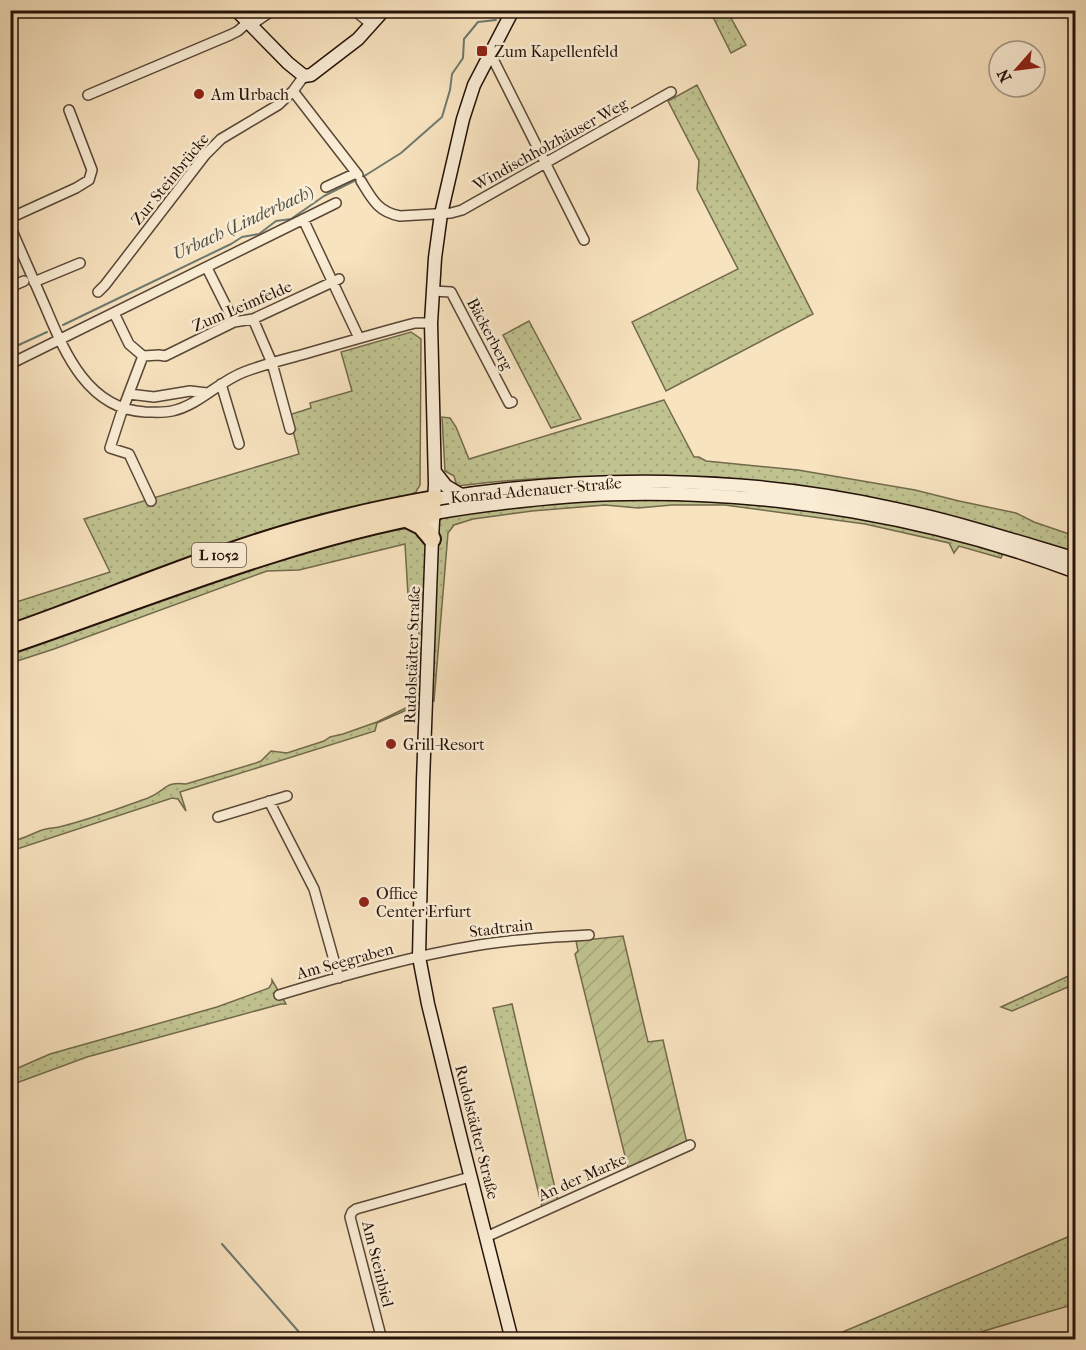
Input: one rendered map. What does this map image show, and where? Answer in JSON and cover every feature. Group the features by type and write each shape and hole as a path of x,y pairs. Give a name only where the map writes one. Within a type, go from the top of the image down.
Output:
{"highway":[{"name":"Konrad-Adenauer-Straße","path":"10,645 242,563 339,534 407,519 434,506"},
{"name":"Konrad-Adenauer-Straße","path":"10,633 233,550 305,528 351,516 434,506"},
{"path":"407,519 421,526 432,539"}],"street":[{"path":"236,10 288,63 304,76 311,75 358,39 384,10"},
{"path":"88,95 230,35 273,10"},
{"path":"354,10 372,25"},
{"name":"Rudolstädter Straße","path":"512,1340 470,1177 418,957 435,472 433,291 441,214 463,119 474,86 513,10"},
{"path":"488,57 494,61 584,240"},
{"name":"Zur Steinbrücke","path":"98,292 205,155 221,139 272,108 293,91 304,76"},
{"name":"Windischholzhäuser Weg","path":"293,91 359,176 381,209 400,216 456,213 671,92"},
{"path":"10,218 90,180 92,170 69,110"},
{"path":"326,187 359,176"},
{"path":"10,364 336,203"},
{"path":"303,219 335,281 359,338"},
{"path":"10,226 60,340 75,367 87,384 100,396 123,408 146,412 173,411 190,404 240,373 415,323 432,322"},
{"path":"34,282 80,263"},
{"path":"207,268 234,322"},
{"path":"10,287 24,281"},
{"name":"Zum Leimfelde","path":"143,356 165,356 234,322 253,319 335,281"},
{"name":"Bäckerberg","path":"433,291 452,292 509,403 512,402"},
{"path":"114,313 129,344 143,356 110,448 129,454 151,501"},
{"path":"253,319 272,363 290,429"},
{"path":"220,384 239,444"},
{"path":"129,394 154,398 190,391 207,393"},
{"path":"435,472 446,486 462,495"},
{"name":"Konrad-Adenauer-Straße","path":"434,506 462,495 514,488 622,482 752,486 894,508 964,525 1076,559"},
{"name":"Konrad-Adenauer-Straße","path":"434,506 624,494 774,501 835,509 919,525 968,537 1076,572"},
{"path":"218,817 287,796"},
{"path":"269,801 314,889 339,978"},
{"name":"Stadtrain","path":"418,957 480,944 589,935"},
{"name":"Am Seegraben","path":"279,995 418,957"},
{"name":"An der Marke","path":"486,1237 690,1145"},
{"name":"Am Steinbiel","path":"382,1340 350,1216 352,1212 470,1177"}],"green space":[{"path":"710,11 727,11 746,45 731,53"},
{"path":"697,85 813,314 666,391 632,322 738,269 697,189 699,161 668,101"},
{"path":"529,321 581,419 551,428 503,335"},
{"path":"411,332 421,339 420,485 416,492 11,629 10,604 110,572 84,519 299,454 289,415 311,408 310,403 352,391 341,352"},
{"path":"664,400 694,457 706,461 798,470 915,490 1016,513 1034,522 1075,536 1075,554 896,505 593,478 542,478 457,486 454,476 445,471 442,417 450,418 456,427 469,459"},
{"path":"614,499 712,502 811,510 908,528 1003,553 1001,558 959,546 954,553 949,543 865,524 725,505 672,505 638,508 605,505 473,519 454,525 448,533 434,701 417,702 411,708 377,723 375,731 180,792 186,811 178,799 172,798 11,851 11,841 41,830 115,810 148,798 169,785 186,784 256,763 271,751 287,753 324,741 377,722 412,705 418,687 419,616 408,595 405,544 299,570 267,571 11,663 10,652 281,557 299,555 369,535 407,528 458,514 519,506"},
{"path":"623,936 648,1042 663,1040 687,1143 628,1168 575,954 578,951 576,941"},
{"path":"1075,973 1075,984 1012,1011 1001,1007"},
{"path":"272,980 286,1004 87,1057 11,1085 11,1071 50,1054 217,1007 269,988"},
{"path":"512,1004 558,1201 542,1207 493,1008"},
{"path":"1075,1234 1075,1304 957,1339 826,1339"}],"waterway":[{"name":"Urbach (Linderbach)","path":"63,325 242,237 259,234 276,221 291,219 324,196 366,175 401,153 442,117 452,74 463,58 464,39 478,22 496,20"},
{"name":"Urbach (Linderbach)","path":"10,349 47,332"},
{"path":"222,1244 306,1340"}],"place":[{"name":"Zum Kapellenfeld","path":"482,51"},
{"name":"Am Urbach","path":"199,94"},
{"name":"Grill-Resort","path":"391,744"},
{"name":"Office Center Erfurt","path":"364,902"}]}
